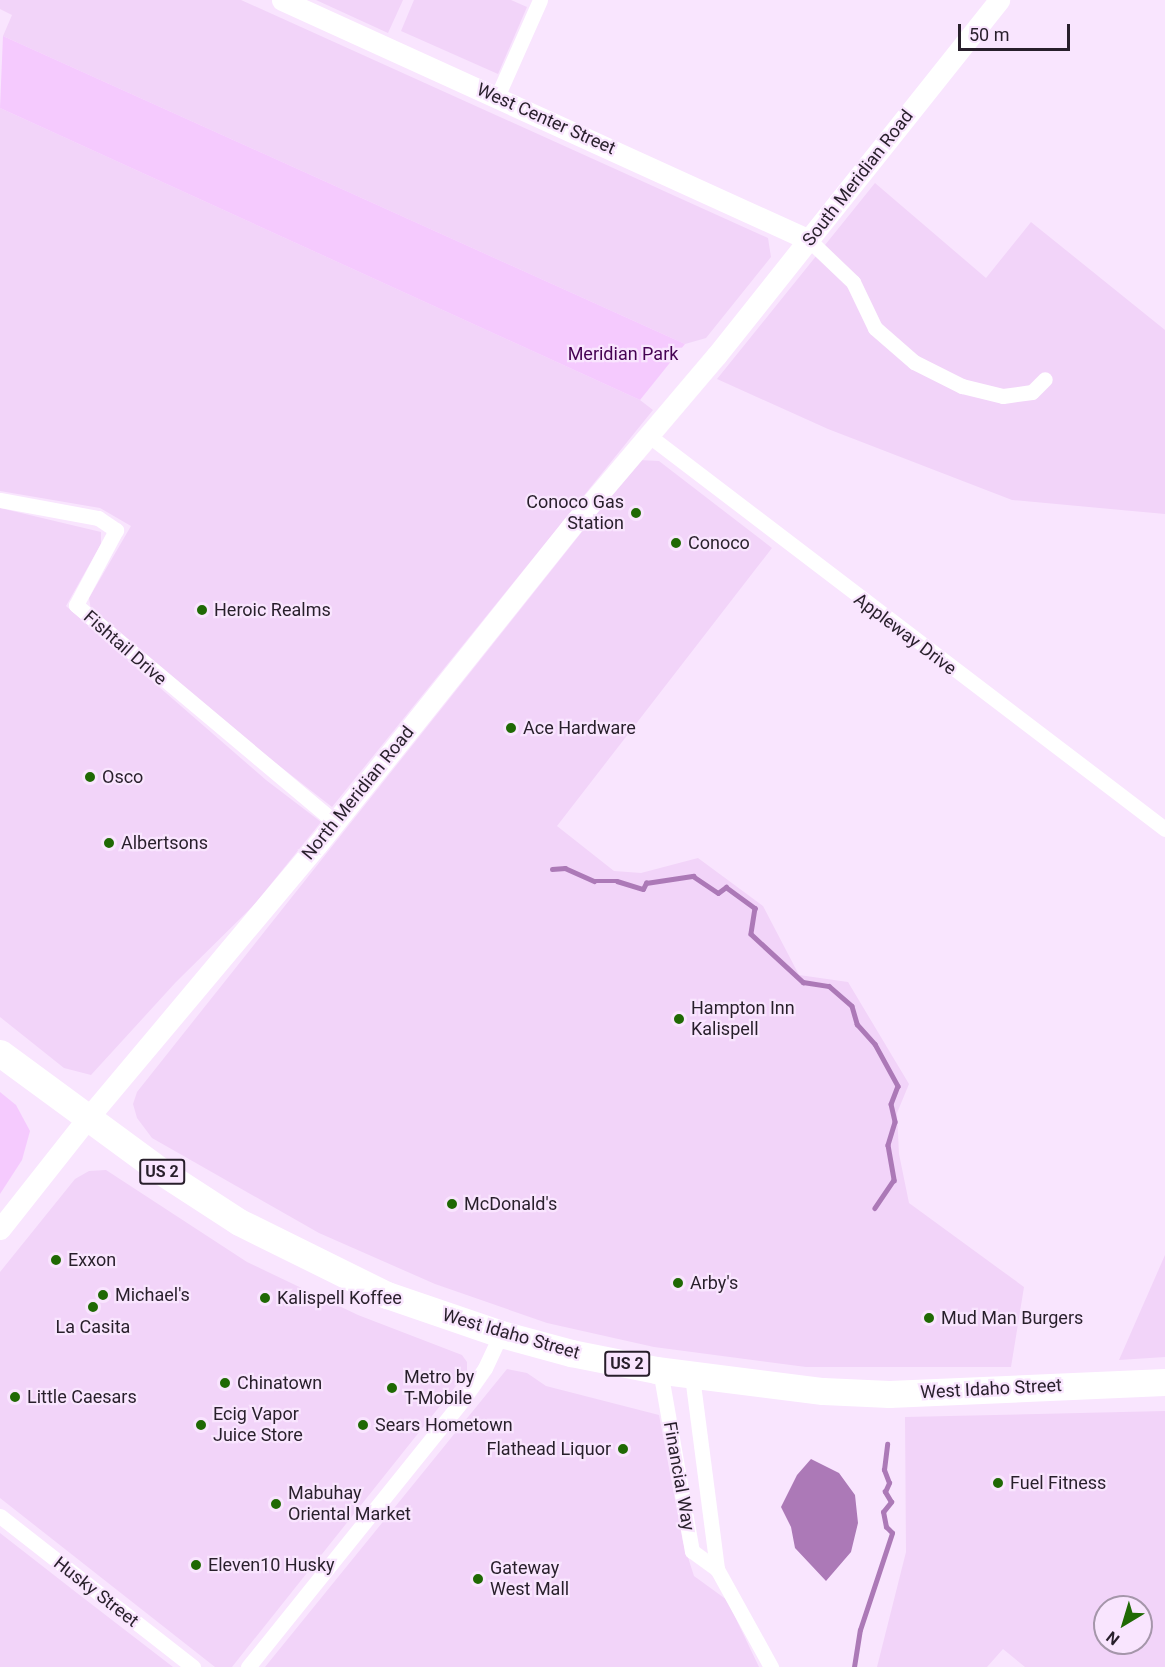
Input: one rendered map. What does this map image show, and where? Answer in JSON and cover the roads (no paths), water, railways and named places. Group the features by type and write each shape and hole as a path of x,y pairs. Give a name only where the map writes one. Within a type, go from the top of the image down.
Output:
{"highway":[{"name":"West Idaho Street","path":"0,1053 87,1119 177,1182 279,1244 387,1295 501,1334 571,1353 692,1376 823,1391 889,1394 1165,1382"}],"street":[{"name":"West Center Street","path":"282,0 809,240"},
{"path":"497,97 540,0"},
{"name":"South Meridian Road","path":"716,356 999,0"},
{"path":"809,240 853,282 875,328 914,362 962,386 1003,396 1032,392 1045,379"},
{"name":"North Meridian Road","path":"0,1229 87,1119 335,822 648,435 716,356"},
{"name":"Appleway Drive","path":"648,435 1165,829"},
{"name":"Fishtail Drive","path":"0,500 98,518 116,530 76,605 335,822"},
{"path":"248,1667 462,1401 485,1368 501,1334"},
{"name":"Financial Way","path":"660,1370 692,1551 717,1569"},
{"name":"Financial Way","path":"692,1376 717,1569 771,1667"},
{"name":"Husky Street","path":"0,1516 193,1667"}],"waterway":[{"path":"552,869 565,868 594,881 617,881 643,889 646,883 693,876 718,893 726,887 755,908 751,934 803,982 829,986 852,1006 857,1024 875,1044 898,1086 891,1104 895,1122 888,1145 894,1180 875,1208"},
{"path":"854,1667 860,1630 892,1533 886,1527 883,1512 891,1502 885,1492 889,1483 884,1470 887,1444"}],"place":[{"name":"Conoco Gas Station","path":"636,513"},
{"name":"Conoco","path":"676,543"},
{"name":"Heroic Realms","path":"202,610"},
{"name":"Ace Hardware","path":"511,728"},
{"name":"Osco","path":"90,777"},
{"name":"Albertsons","path":"109,843"},
{"name":"Hampton Inn Kalispell","path":"679,1019"},
{"name":"McDonald's","path":"452,1204"},
{"name":"Exxon","path":"56,1260"},
{"name":"Arby's","path":"678,1283"},
{"name":"Michael's","path":"103,1295"},
{"name":"Kalispell Koffee","path":"265,1298"},
{"name":"La Casita","path":"93,1307"},
{"name":"Mud Man Burgers","path":"929,1318"},
{"name":"Chinatown","path":"225,1383"},
{"name":"Metro by T-Mobile","path":"392,1388"},
{"name":"Little Caesars","path":"15,1397"},
{"name":"Ecig Vapor Juice Store","path":"201,1425"},
{"name":"Sears Hometown","path":"363,1425"},
{"name":"Flathead Liquor","path":"623,1449"},
{"name":"Fuel Fitness","path":"998,1483"},
{"name":"Mabuhay Oriental Market","path":"276,1504"},
{"name":"Eleven10 Husky","path":"196,1565"},
{"name":"Gateway West Mall","path":"478,1579"}],"park label":[{"name":"Meridian Park","path":"623,354"}]}
